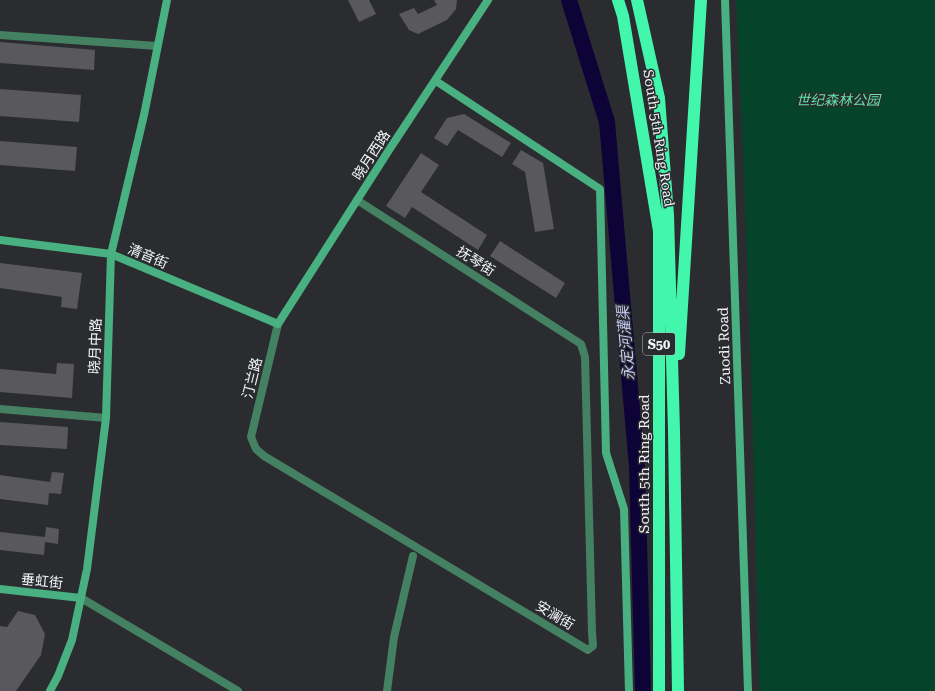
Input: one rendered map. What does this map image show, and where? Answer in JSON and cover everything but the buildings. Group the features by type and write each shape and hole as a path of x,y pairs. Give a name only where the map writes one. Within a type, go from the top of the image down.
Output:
{"highway":[{"name":"South 5th Ring Road","path":"618,0 623,16 659,231 659,691"},
{"name":"South 5th Ring Road","path":"637,0 659,106 668,215 674,431 678,691"},
{"path":"674,431 701,0"}],"street":[{"name":"晓月中路","path":"50,691 58,676 72,640 87,569 106,418 111,254 144,115 167,0"},
{"name":"晓月西路","path":"278,324 488,0"},
{"name":"Zuodi Road","path":"725,0 748,691"},
{"path":"0,36 157,46"},
{"path":"436,81 600,189 606,453 624,509 629,691"},
{"name":"抚琴街","path":"357,200 581,344"},
{"name":"清音街","path":"0,240 111,254 278,324"},
{"name":"汀兰路","path":"251,438 278,324"},
{"name":"安澜街","path":"251,438 256,449 264,456 588,650 592,646 592,632 585,357 581,344"},
{"path":"0,409 106,418"},
{"path":"387,691 394,637 413,556"},
{"name":"垂虹街","path":"0,590 81,598"},
{"path":"81,598 238,691"}],"green space":[{"name":"世纪森林公园","path":"736,0 935,0 935,691 759,691 750,346"}],"waterway":[{"name":"永定河灌渠","path":"569,0 607,122 637,467 643,691"}]}
